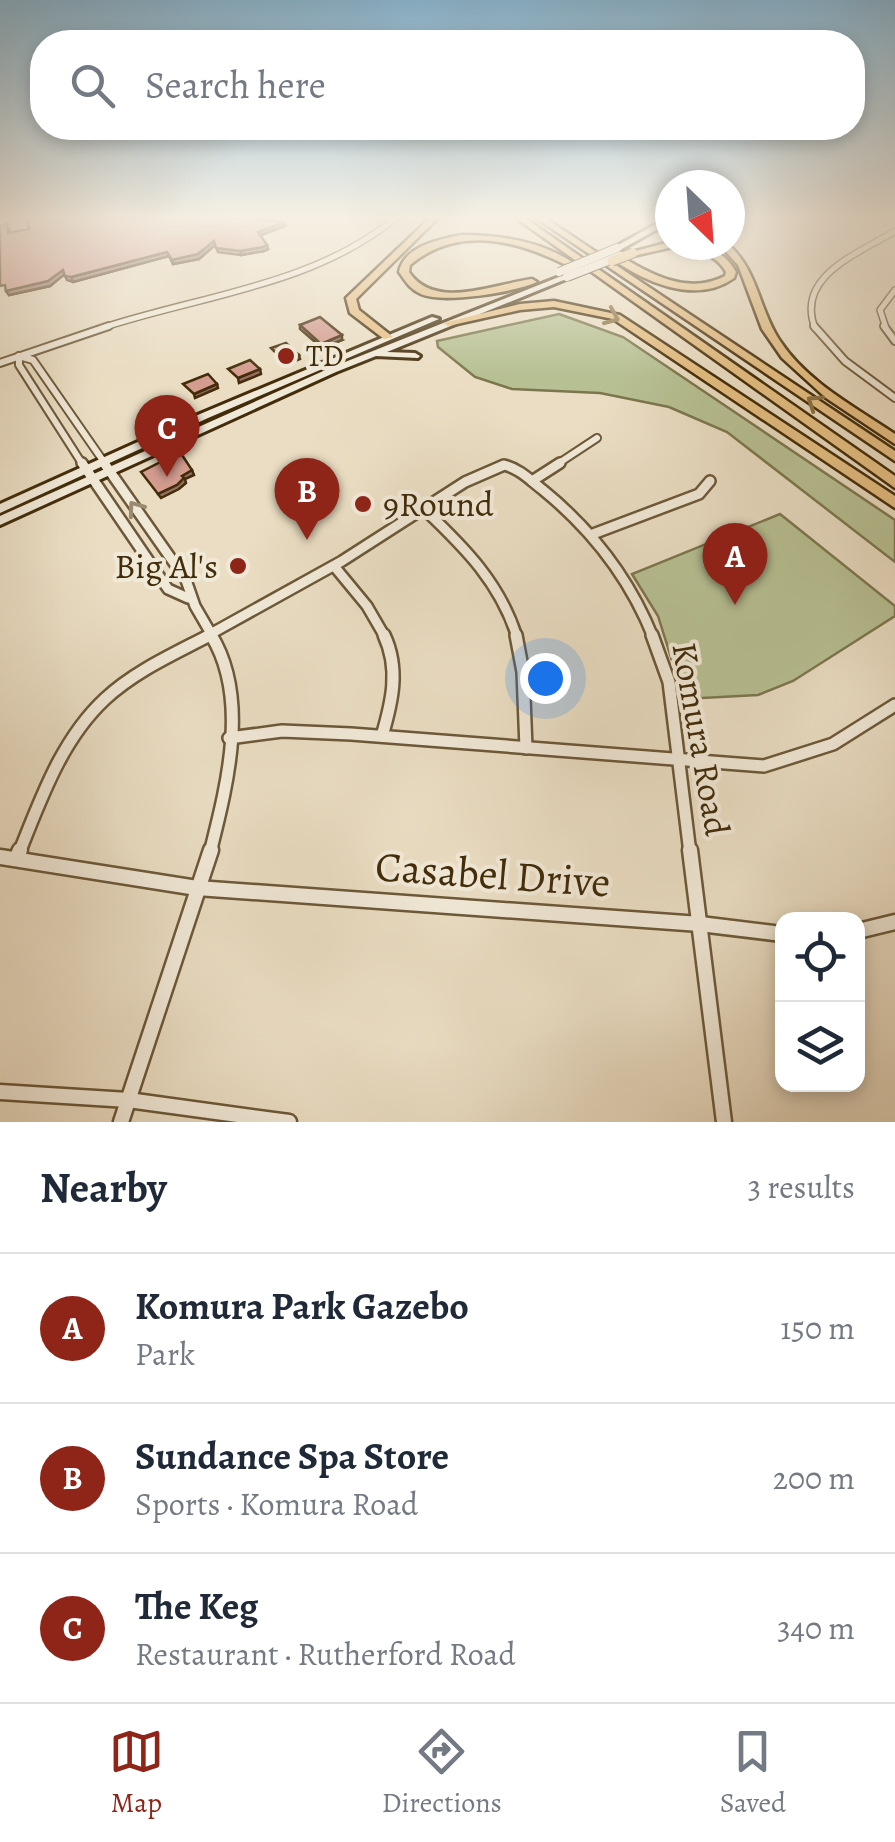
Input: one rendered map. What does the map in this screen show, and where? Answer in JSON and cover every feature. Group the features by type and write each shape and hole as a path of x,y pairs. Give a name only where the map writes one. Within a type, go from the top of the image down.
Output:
{"highway":[{"path":"380,270 351,298 354,310 388,337"},
{"path":"405,270 417,289 435,295 468,295 532,282"},
{"path":"582,270 652,311"},
{"path":"594,270 895,483"},
{"path":"618,270 895,457"},
{"path":"642,270 669,284 701,288 728,278 731,270"},
{"path":"745,270 762,321 782,352 812,380 895,440"},
{"path":"448,323 554,304 616,317 895,503"}],"main road":[{"path":"108,466 571,270"},
{"path":"0,509 90,474 388,337 532,282 577,270"},
{"path":"388,337 401,342"},
{"path":"370,354 416,356"},
{"path":"0,521 90,474"}],"street":[{"path":"0,363 153,312 312,270"},
{"path":"835,270 816,283 809,307 818,334 835,353 895,398"},
{"path":"895,290 880,310 882,323 895,341"},
{"path":"19,356 33,360 186,580 188,598 211,634 231,680 228,772 197,888 121,1122"},
{"path":"19,356 19,365 46,412 168,589 188,598"},
{"path":"532,481 597,438"},
{"name":"Komura Road","path":"211,634 334,566 496,465 509,465 532,481 593,534 632,588 655,636 669,682 724,1122"},
{"path":"593,534 699,494 710,481"},
{"path":"425,510 480,562 509,609 520,640 526,748"},
{"path":"334,566 382,624 392,648 393,705 382,736"},
{"path":"16,857 69,746 105,699 211,634"},
{"path":"230,738 282,731 382,736 764,766 808,757 844,739 895,705"},
{"name":"Casabel Drive","path":"0,857 197,888 700,924 775,933"},
{"path":"865,928 895,922"},
{"path":"0,1092 128,1100 289,1122"}],"green space":[{"path":"559,314 623,337 895,520 895,562 727,432 669,407 600,393 512,389 475,377 438,347 437,341"},
{"path":"780,514 895,606 895,616 793,681 758,695 684,699 658,616 632,574"}],"building":[{"path":"0,270 63,270 48,281 6,291 5,285 0,286"},
{"path":"63,270 96,270 71,277 65,276"},
{"path":"320,317 342,335 321,344 300,325"},
{"path":"286,343 299,355 284,361 271,348"},
{"path":"250,360 260,369 238,378 228,369"},
{"path":"208,374 217,384 194,394 183,384"},
{"path":"170,398 178,406 157,415 150,406"},
{"path":"180,452 192,470 177,485 158,494 141,472"}],"place":[{"name":"TD","path":"286,356"},
{"name":"The Keg","path":"167,477"},
{"name":"9Round","path":"363,504"},
{"name":"Sundance Spa Store","path":"307,540"},
{"name":"Big Al's","path":"238,566"},
{"name":"Komura Park Gazebo","path":"735,605"}]}
